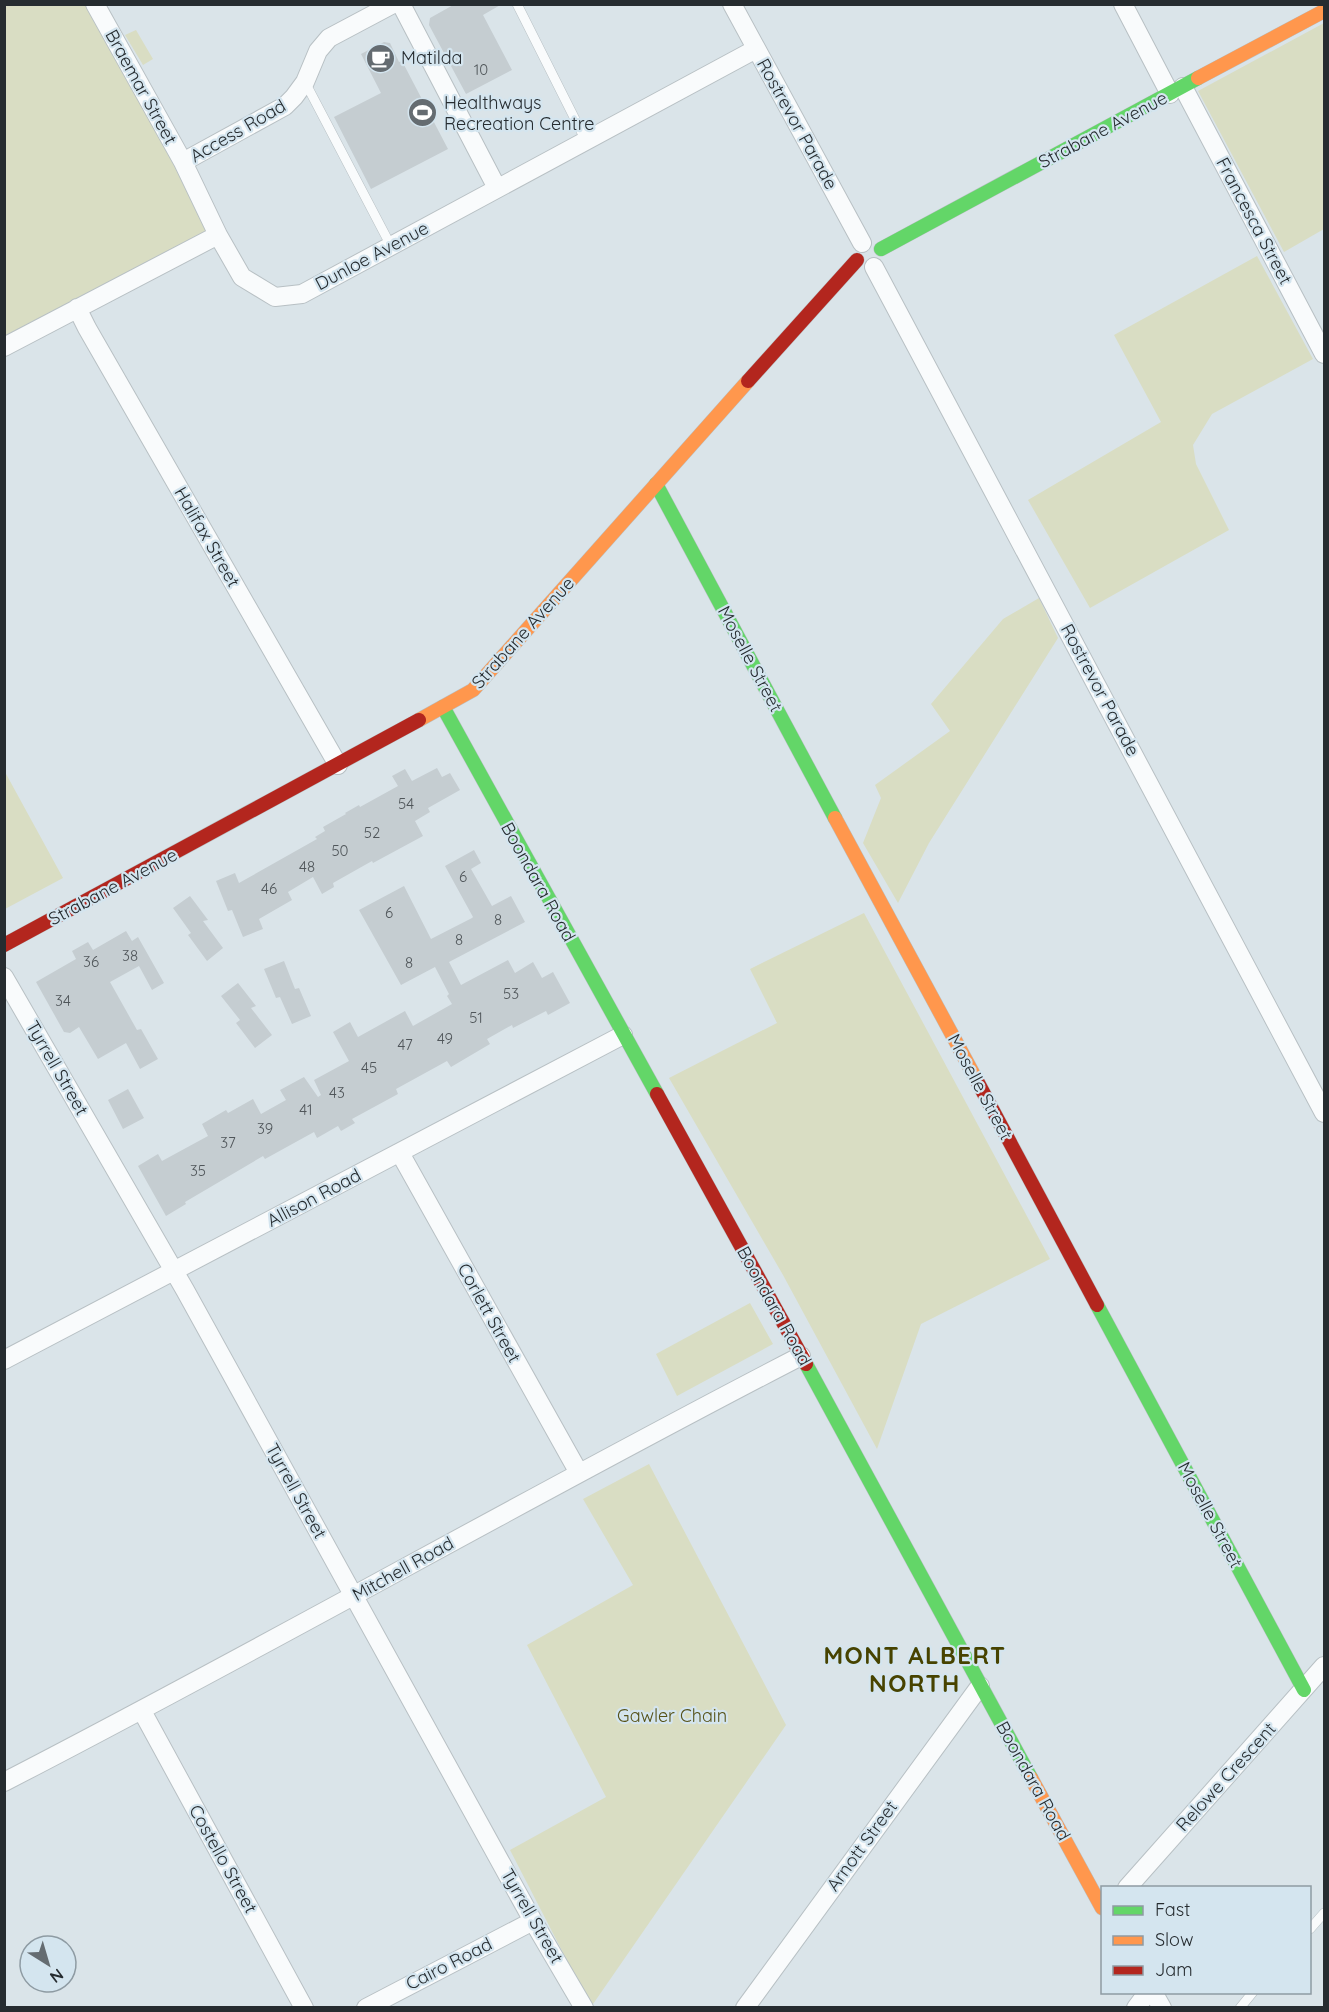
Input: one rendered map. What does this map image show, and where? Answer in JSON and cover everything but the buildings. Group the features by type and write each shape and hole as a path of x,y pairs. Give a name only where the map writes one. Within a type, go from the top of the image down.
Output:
{"street":[{"name":"Braemar Street","path":"95,4 183,162 218,235"},
{"name":"Access Road","path":"183,162 285,106 294,98 305,81 318,51 329,38 393,4"},
{"path":"401,4 498,188"},
{"name":"Rostrevor Parade","path":"732,4 865,257 1324,1113"},
{"name":"Francesca Street","path":"1123,4 1177,91 1324,354"},
{"name":"Strabane Avenue","path":"881,249 1324,11"},
{"name":"Dunloe Avenue","path":"218,235 242,277 275,297 302,294 756,49"},
{"path":"4,347 218,235"},
{"path":"873,242 881,249 882,259 865,257 873,242"},
{"name":"Strabane Avenue","path":"4,945 473,690 849,267 865,257"},
{"name":"Halifax Street","path":"77,308 338,765"},
{"name":"Moselle Street","path":"656,484 1304,1690"},
{"name":"Boondara Road","path":"443,707 1101,1906"},
{"name":"Tyrrell Street","path":"4,977 174,1271 533,1921 584,2007"},
{"name":"Allison Road","path":"4,1360 622,1035"},
{"name":"Corlett Street","path":"400,1153 579,1473"},
{"name":"Mitchell Road","path":"4,1782 142,1711 579,1473 801,1356"},
{"name":"Relowe Crescent","path":"1128,1886 1324,1666"},
{"name":"Arnott Street","path":"745,2007 980,1686"},
{"name":"Costello Street","path":"142,1711 304,2007"},
{"name":"Cairo Road","path":"366,2007 533,1921"},
{"path":"1136,2007 1146,1994"},
{"path":"1154,1994 1162,2007"}],"lane":[{"path":"517,4 586,141"},
{"path":"305,81 390,246"},
{"path":"1311,1928 1324,1913"},
{"path":"1240,2007 1251,1994"}],"green space":[{"path":"5,5 95,5 218,235 5,343"},
{"path":"1324,23 1324,229 1284,252 1198,91"},
{"path":"136,30 153,59 143,65 125,35"},
{"path":"1257,256 1313,359 1212,414 1193,445 1196,464 1229,530 1090,608 1028,500 1161,422 1114,335"},
{"path":"1039,598 1058,638 929,843 898,903 863,843 881,798 875,785 950,731 931,704 1003,619"},
{"path":"5,772 63,878 4,909"},
{"path":"864,913 1050,1259 921,1324 877,1449 783,1275 669,1078 777,1023 750,969"},
{"path":"750,1303 773,1344 677,1396 656,1354"},
{"name":"Gawler Chain","path":"649,1464 786,1725 591,2007 510,1850 606,1797 527,1645 633,1585 583,1499"}],"traffic: fast":[{"path":"881,249 1198,78"},
{"path":"656,484 835,818"},
{"path":"443,707 657,1094"},
{"path":"1097,1305 1304,1690"},
{"path":"806,1364 1031,1778"}],"traffic: slow":[{"path":"1198,78 1324,11"},
{"path":"419,720 473,690 748,381"},
{"path":"835,818 976,1079"},
{"path":"1031,1778 1101,1906"}],"traffic: jam":[{"path":"748,381 857,260"},
{"path":"4,945 419,720"},
{"path":"976,1079 1097,1305"},
{"path":"657,1094 806,1364"}],"place":[{"name":"Matilda","path":"380,58"},
{"name":"Healthways Recreation Centre","path":"423,113"}],"district":[{"name":"MONT ALBERT NORTH","path":"915,1670"}]}
